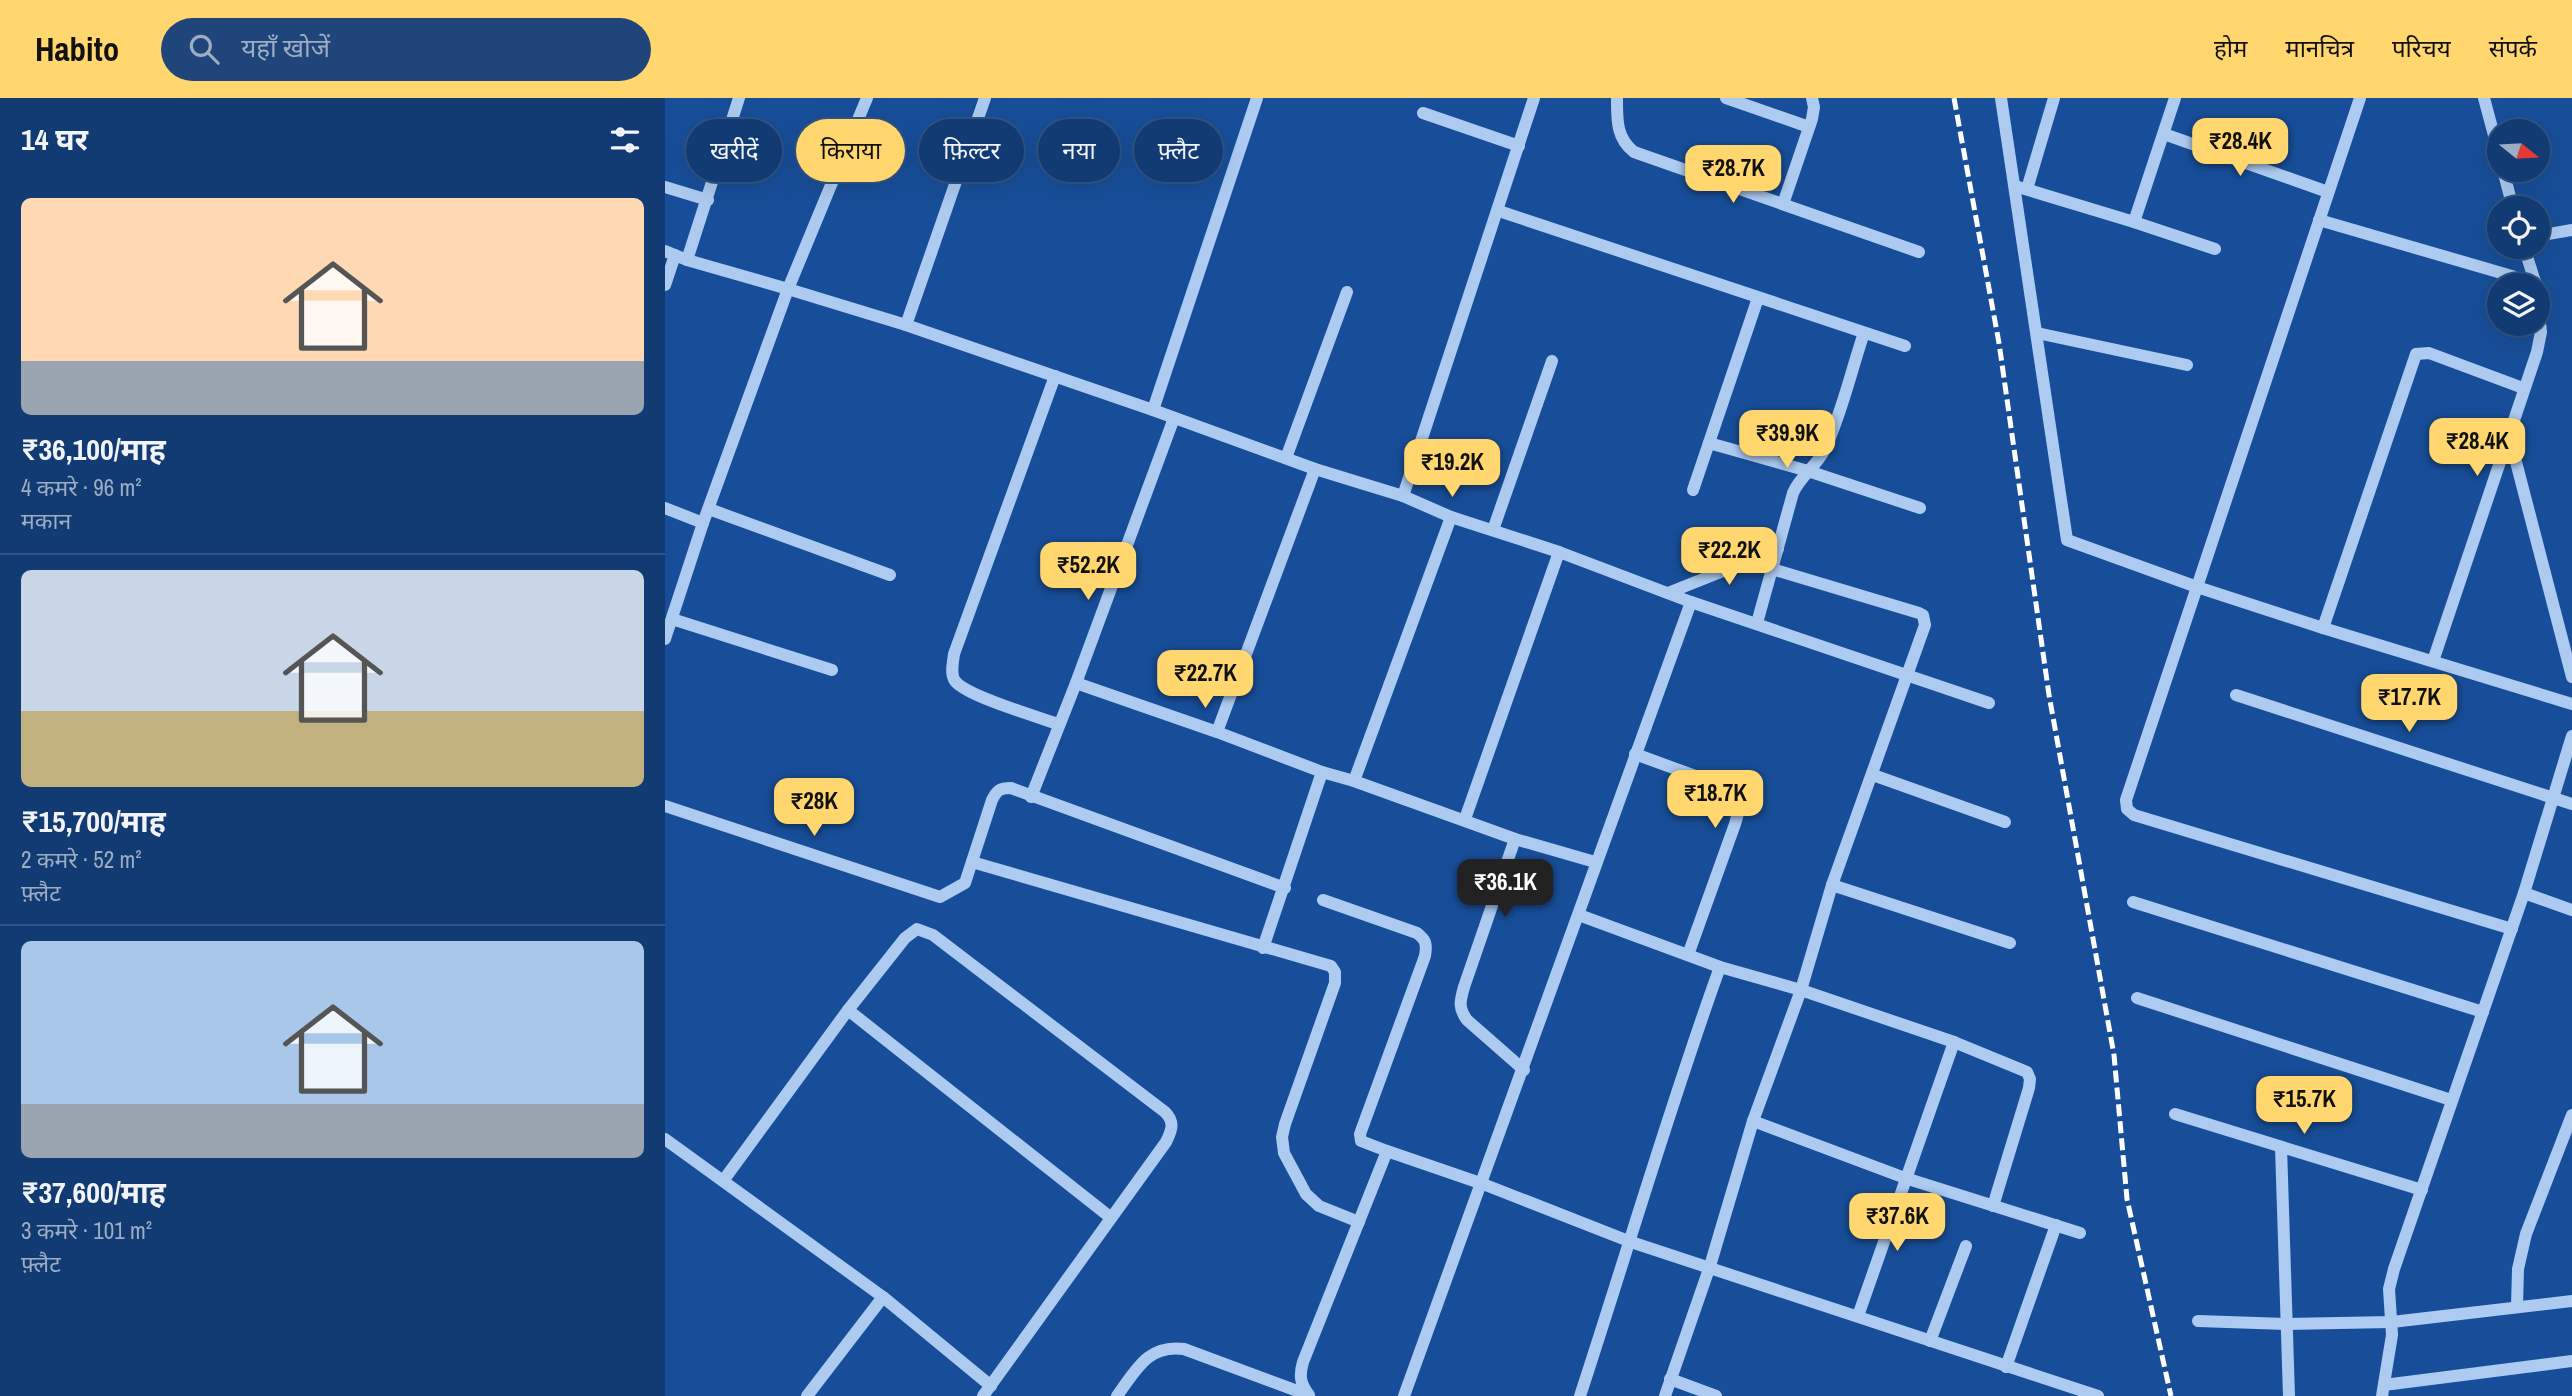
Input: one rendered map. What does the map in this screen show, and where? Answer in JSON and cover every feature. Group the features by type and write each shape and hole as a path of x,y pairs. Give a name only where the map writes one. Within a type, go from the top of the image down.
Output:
{"street":[{"path":"665,285 676,255 708,200 739,98"},
{"path":"665,639 703,523 788,289 867,98"},
{"path":"906,325 985,98"},
{"path":"1153,410 1258,98"},
{"path":"1403,496 1534,98"},
{"path":"1618,98 1620,135 1625,145 1634,152 1919,252"},
{"path":"1725,98 1809,127"},
{"path":"1783,204 1809,127 1814,107 1812,98"},
{"path":"2001,98 2021,188 2037,333 2067,540 2197,587 2323,628 2572,704"},
{"path":"2021,188 2054,98"},
{"path":"2134,222 2175,98"},
{"path":"2360,98 2126,800 2127,809 2134,815 2512,929"},
{"path":"2484,98 2490,119"},
{"path":"1423,113 1519,146"},
{"path":"2164,134 2328,192"},
{"path":"665,187 708,200"},
{"path":"2021,188 2215,249"},
{"path":"1499,211 1905,346"},
{"path":"2319,220 2499,273"},
{"path":"2550,234 2572,230"},
{"path":"676,255 906,325 1315,469 1403,496 1451,517 1559,552 1691,602 1989,703"},
{"path":"1286,458 1347,292"},
{"path":"1693,490 1758,298"},
{"path":"1758,623 1796,485 1823,452 1829,439 1864,333"},
{"path":"2037,333 2187,365"},
{"path":"2433,661 2540,336"},
{"path":"2323,628 2416,354 2429,353 2523,388"},
{"path":"1493,530 1552,361"},
{"path":"1055,376 954,654 951,670 955,681 968,691 1058,724"},
{"path":"1031,797 1174,418"},
{"path":"2509,434 2572,677"},
{"path":"1709,443 1808,471 1920,508"},
{"path":"1217,732 1315,469"},
{"path":"665,508 703,523"},
{"path":"709,509 890,575"},
{"path":"1354,781 1451,517"},
{"path":"1668,593 1778,549"},
{"path":"1465,819 1559,552"},
{"path":"1665,1396 1710,1266 1752,1121 1801,990 1832,885 1925,625 1923,615 1772,569"},
{"path":"1404,1396 1483,1184 1579,915 1595,862 1691,602"},
{"path":"672,618 832,670"},
{"path":"1076,682 1515,839 1595,862"},
{"path":"2236,695 2572,804"},
{"path":"2572,736 2524,893 2451,1100 2389,1289 2392,1335 2383,1391 2572,1362"},
{"path":"1635,754 1731,789 1737,796 1739,810 1735,824 1688,955"},
{"path":"1263,948 1322,772"},
{"path":"1873,775 2005,822"},
{"path":"665,806 940,897 965,883 997,791 1003,788 1011,789 1285,888"},
{"path":"1515,839 1460,1001 1461,1011 1467,1020 1524,1070"},
{"path":"972,862 1263,948 1324,962 1335,972 1335,983 1285,1124 1282,1145 1297,1180 1311,1200 1319,1206 1359,1222"},
{"path":"1832,885 2010,943"},
{"path":"2524,893 2572,910"},
{"path":"1323,900 1417,933 1425,939 1427,946 1361,1126 1361,1141 1631,1241 2006,1367 2068,1392 2098,1396"},
{"path":"2133,902 2483,1012"},
{"path":"1579,915 1720,967 1801,990 1954,1042 2027,1072 2030,1079 1993,1206"},
{"path":"665,1139 883,1297 987,1391 1173,1129 1171,1118 1165,1112 926,931 917,929 905,938 848,1010 723,1181"},
{"path":"1580,1396 1670,1111 1720,967"},
{"path":"2137,998 2451,1100"},
{"path":"848,1010 1110,1217"},
{"path":"1858,1316 1954,1042"},
{"path":"2175,1114 2422,1190"},
{"path":"2517,1306 2518,1269 2524,1242 2572,1115"},
{"path":"1752,1121 1905,1178 2080,1233"},
{"path":"2281,1147 2289,1396"},
{"path":"1310,1396 1301,1385 1300,1374 1387,1151"},
{"path":"2006,1367 2056,1225"},
{"path":"1930,1341 1966,1246"},
{"path":"807,1396 883,1297"},
{"path":"2198,1321 2286,1324 2392,1322 2572,1301"},
{"path":"1117,1396 1140,1364 1155,1352 1169,1347 1184,1349 1310,1396"},
{"path":"1670,1379 1717,1396"}],"railway":[{"path":"1954,98 1999,343 2049,695 2114,1055 2127,1199 2171,1396"}]}
